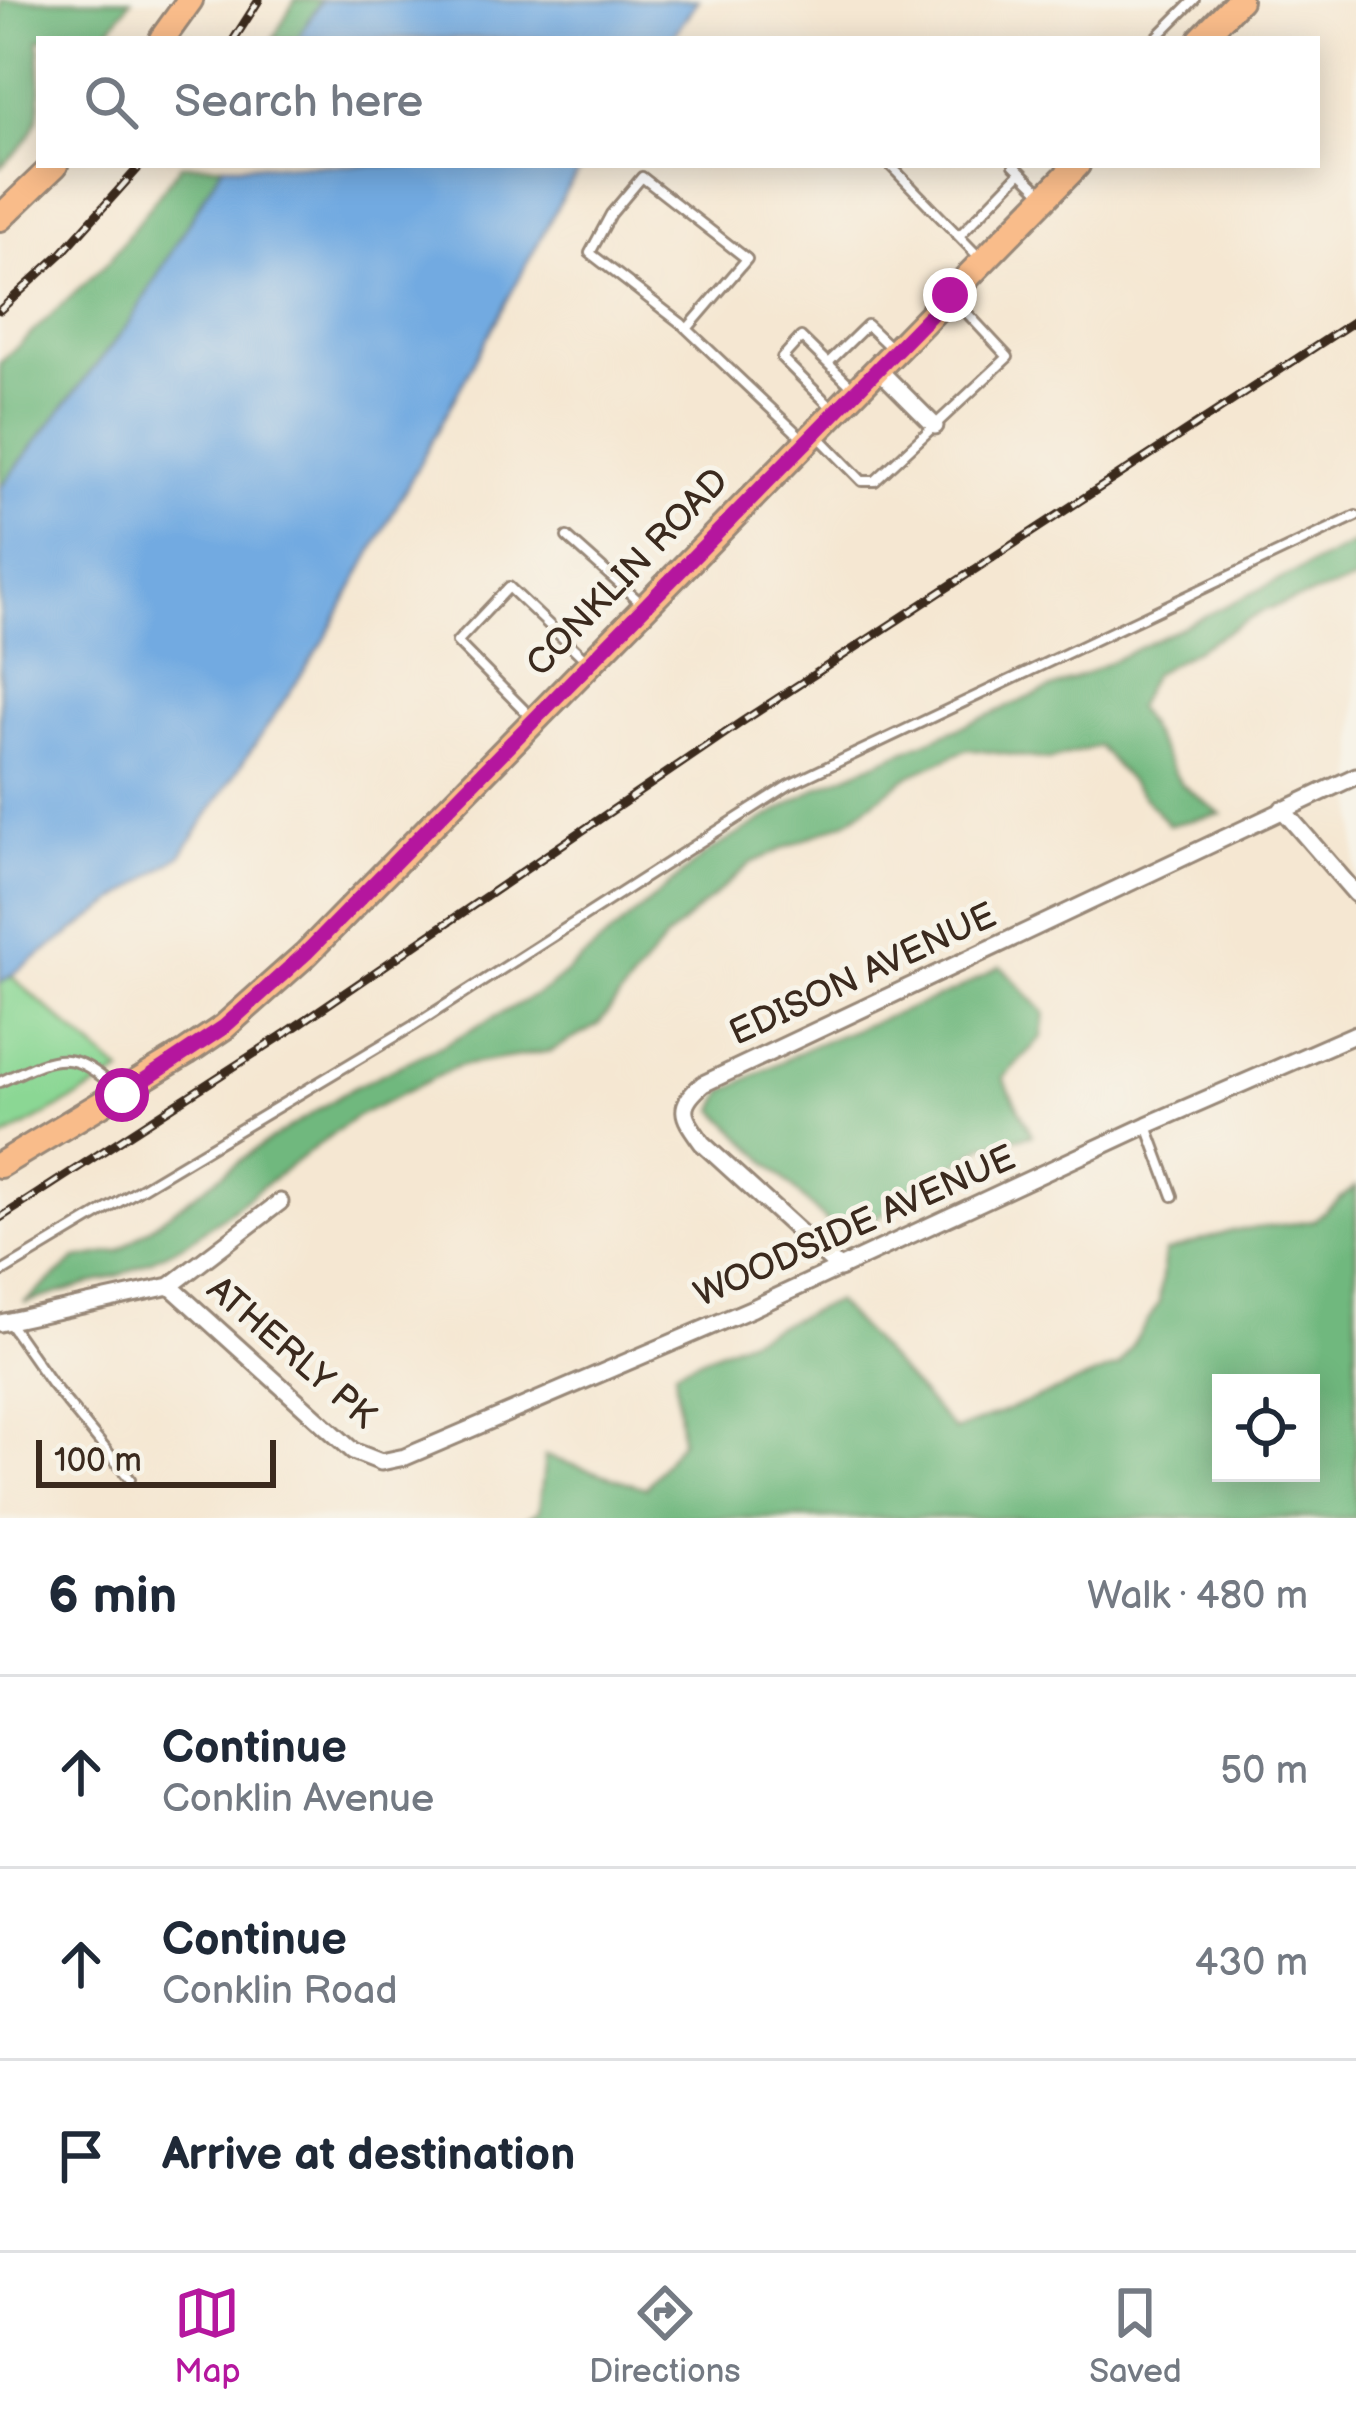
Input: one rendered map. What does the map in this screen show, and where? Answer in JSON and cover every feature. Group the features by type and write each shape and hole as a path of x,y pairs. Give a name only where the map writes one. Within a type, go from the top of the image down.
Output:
{"main road":[{"path":"164,36 190,0"},
{"path":"1204,36 1239,0"},
{"path":"0,218 52,168"},
{"name":"CONKLIN ROAD","path":"0,1165 122,1095 224,1027 306,953 1074,168"}],"street":[{"path":"886,360 935,426"},
{"name":"EDISON AVENUE","path":"840,1269 702,1143 687,1122 686,1099 703,1084 1356,776"},
{"path":"1282,809 1356,894"},
{"name":"WOODSIDE AVENUE","path":"375,1461 405,1456 840,1269 1147,1125 1356,1034"},
{"path":"4,1323 170,1286 280,1202"},
{"name":"ATHERLY PK","path":"170,1286 353,1451 375,1461"}],"lane":[{"path":"1158,36 1194,0"},
{"path":"893,168 983,261"},
{"path":"959,236 1018,168 1046,197"},
{"path":"687,329 747,259 642,177 611,214 590,253 687,329 862,481 875,482 1008,357 950,295"},
{"path":"828,363 867,325 886,360"},
{"path":"836,412 782,358 801,337 856,392"},
{"path":"0,1273 413,1025 789,785 1356,516"},
{"path":"567,537 645,607"},
{"path":"534,721 457,642 509,587 590,663"},
{"path":"0,1082 48,1062 73,1058 89,1064 122,1095"},
{"path":"1147,1125 1173,1196"},
{"path":"4,1323 130,1479"}],"green space":[{"path":"1,0 131,0 104,36 36,36 35,125 0,167"},
{"path":"295,0 321,0 300,36 275,36"},
{"path":"179,168 221,168 130,322 0,488 0,363 109,261"},
{"path":"1356,543 1356,581 1267,609 1153,674 1136,707 1181,784 1221,814 1169,825 1098,746 1049,760 968,749 910,775 849,820 751,863 667,937 598,1025 551,1051 458,1066 354,1118 188,1242 123,1274 24,1303 76,1259 119,1251 256,1149 351,1089 548,988 707,853 821,786 1083,675"},
{"path":"1001,966 1045,1013 1042,1037 1003,1078 1032,1135 985,1145 864,1226 830,1225 715,1110 724,1091 814,1045 955,991"},
{"path":"11,976 122,1073 0,1140 0,983"},
{"path":"1356,1186 1356,1518 527,1518 539,1511 545,1456 646,1488 681,1441 675,1370 835,1301 955,1431 1119,1366 1159,1303 1165,1252 1232,1231 1313,1221"}],"water":[{"path":"321,0 698,0 673,36 300,36"},
{"path":"221,168 581,168 324,641 181,855 0,983 0,488 130,322"}],"railway":[{"path":"236,36 259,0"},
{"path":"0,310 62,253 138,168"},
{"path":"0,1218 286,1033 743,721 1356,320"}],"route":[{"path":"122,1095 224,1027 306,953 950,295"}]}
